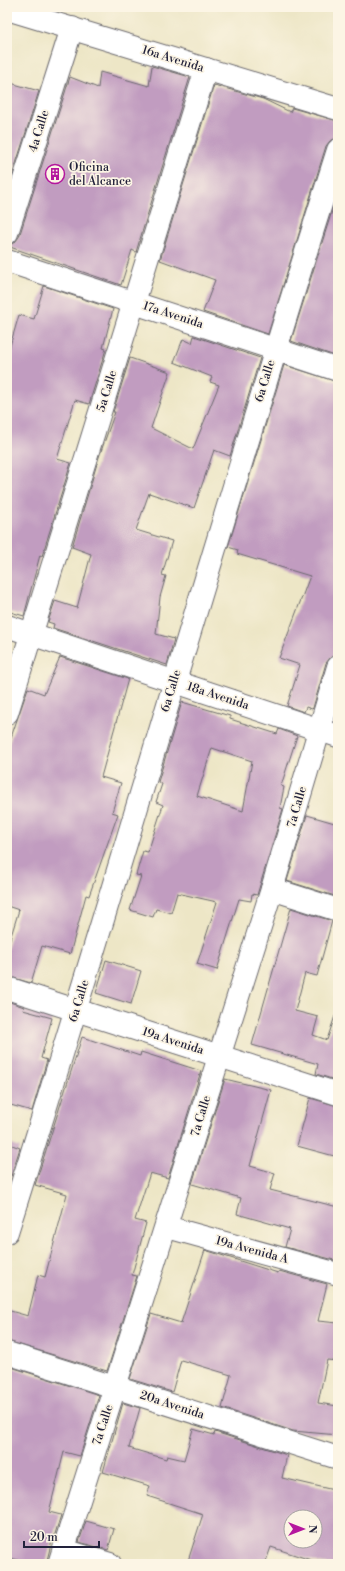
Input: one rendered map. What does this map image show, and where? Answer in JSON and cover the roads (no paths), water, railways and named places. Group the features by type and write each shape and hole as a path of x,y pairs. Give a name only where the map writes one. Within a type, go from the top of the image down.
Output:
{"street":[{"name":"16a Avenida","path":"7,9 338,109"},
{"name":"4a Calle","path":"7,233 72,28"},
{"name":"5a Calle","path":"7,713 206,69"},
{"name":"6a Calle","path":"7,1232 76,1010 275,349 338,150"},
{"name":"17a Avenida","path":"7,260 338,370"},
{"name":"18a Avenida","path":"7,626 329,733"},
{"name":"7a Calle","path":"62,1557 272,889 329,733 338,667"},
{"path":"272,889 338,910"},
{"name":"19a Avenida","path":"7,988 338,1094"},
{"name":"19a Avenida A","path":"167,1227 338,1274"},
{"name":"20a Avenida","path":"7,1353 338,1458"},
{"path":"62,1557 110,1564"}],"place":[{"name":"Oficina del Alcance","path":"55,174"}]}
